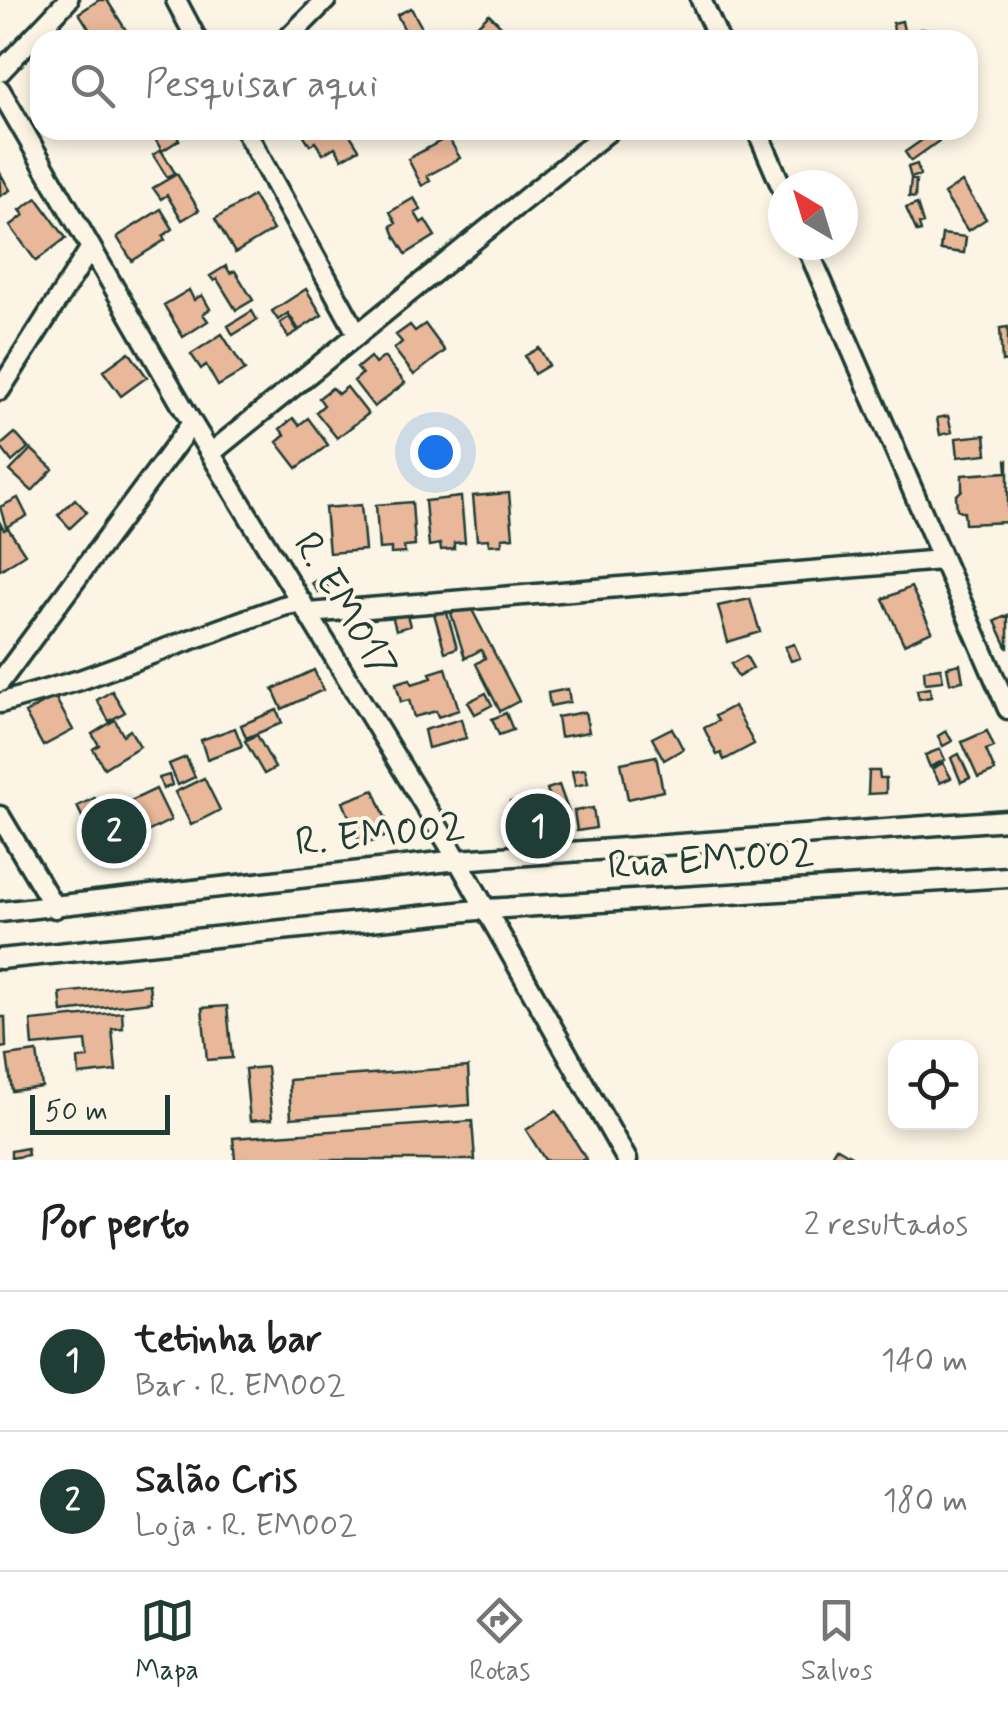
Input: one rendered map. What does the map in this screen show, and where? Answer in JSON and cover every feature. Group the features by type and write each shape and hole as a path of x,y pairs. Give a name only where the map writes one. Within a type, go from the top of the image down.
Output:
{"street":[{"path":"40,30 68,0"},
{"path":"176,0 192,30"},
{"path":"296,30 326,0"},
{"path":"701,0 714,30"},
{"path":"0,72 30,40"},
{"name":"R. EM017","path":"0,90 192,423 487,909 627,1160"},
{"path":"251,140 358,335"},
{"path":"211,453 598,140"},
{"path":"761,140 774,170"},
{"path":"0,390 90,248"},
{"path":"812,260 1008,709"},
{"path":"0,682 192,423"},
{"path":"0,703 80,680 283,606 305,608 941,560"},
{"path":"0,816 55,908"},
{"name":"R. EM002","path":"0,912 458,860 1008,820"},
{"name":"Rua EM.002","path":"0,959 487,909 1008,876"}],"building":[{"path":"99,0 107,0 126,30 90,30 79,13"},
{"path":"411,8 423,30 405,30 397,15"},
{"path":"489,14 502,27 499,30 472,30"},
{"path":"902,21 904,30 894,30 893,23"},
{"path":"156,140 179,140 162,151"},
{"path":"307,140 353,140 359,149 342,159 335,147 323,154 315,142 310,145"},
{"path":"443,140 450,140 460,158 427,176 430,181 422,186 408,159"},
{"path":"922,140 939,141 911,161 905,152"},
{"path":"161,150 175,173 167,177 153,155"},
{"path":"917,164 920,175 911,178 908,167"},
{"path":"0,173 10,190 0,196"},
{"path":"177,174 199,210 182,220 167,195 161,199 153,188"},
{"path":"911,179 916,180 915,198 909,197"},
{"path":"962,182 986,219 968,231 944,194"},
{"path":"253,196 273,230 235,253 215,219"},
{"path":"37,198 66,238 36,261 10,226 24,215 20,210"},
{"path":"414,198 421,210 415,213 435,236 406,254 391,226 396,223 390,212"},
{"path":"917,204 923,223 917,232 906,208"},
{"path":"161,209 173,229 163,236 165,240 132,261 117,237"},
{"path":"942,234 966,237 964,253 940,250"},
{"path":"226,266 230,273 235,271 253,300 236,310 217,279 214,281 210,276"},
{"path":"306,289 322,315 299,330 288,313 278,320 272,311"},
{"path":"189,290 194,300 202,295 210,309 203,314 208,321 183,337 164,305"},
{"path":"252,311 257,320 233,335 228,326"},
{"path":"289,317 298,331 288,337 280,323"},
{"path":"425,324 445,351 414,375 394,349 402,342 396,335 410,325 415,331"},
{"path":"1008,327 1008,361 1002,362 1000,328"},
{"path":"222,334 245,370 218,386 206,365 201,369 191,354"},
{"path":"539,348 549,365 534,374 525,356"},
{"path":"129,352 147,377 121,396 103,371"},
{"path":"370,357 375,364 384,357 405,383 374,407 354,381 362,374 357,368"},
{"path":"347,387 368,414 337,438 316,412 324,405 319,398 332,388 338,394"},
{"path":"948,416 952,432 940,435 937,418"},
{"path":"293,418 299,425 308,418 328,445 297,468 277,442 285,435 280,429"},
{"path":"15,433 28,448 12,462 0,446"},
{"path":"985,435 987,454 958,457 956,438"},
{"path":"31,449 53,469 32,491 10,471"},
{"path":"1008,460 1008,522 965,524 964,512 957,509 956,496 962,490 962,475 1007,472"},
{"path":"509,493 513,537 502,538 502,544 489,545 488,539 477,540 473,496"},
{"path":"461,497 465,542 454,543 454,549 441,550 440,544 429,546 425,501"},
{"path":"18,498 27,516 6,527 0,507"},
{"path":"75,499 87,512 70,528 58,515"},
{"path":"412,502 415,546 404,547 405,553 391,554 391,548 379,549 376,505"},
{"path":"361,505 365,550 329,553 325,508"},
{"path":"0,523 4,530 8,528 25,554 0,570"},
{"path":"322,577 328,586 318,592 312,583"},
{"path":"911,587 932,631 904,644 883,599"},
{"path":"750,599 760,632 728,642 718,606"},
{"path":"469,604 519,701 500,711 476,664 485,658 481,650 465,658 451,613"},
{"path":"445,606 457,648 445,652 433,610"},
{"path":"406,611 410,626 396,630 392,615"},
{"path":"1008,615 1008,649 995,621"},
{"path":"794,644 800,658 791,661 785,647"},
{"path":"746,656 753,668 738,677 731,664"},
{"path":"960,664 963,681 950,683 947,667"},
{"path":"446,668 459,710 438,717 436,711 414,717 409,700 401,702 396,683 410,679 412,684 432,678 430,673"},
{"path":"941,668 943,681 925,683 924,670"},
{"path":"314,670 323,690 282,709 273,689"},
{"path":"930,688 931,697 919,699 917,690"},
{"path":"568,689 570,702 550,706 548,693"},
{"path":"112,691 125,712 109,721 97,700"},
{"path":"486,693 492,705 475,714 468,702"},
{"path":"55,697 73,730 43,746 25,713"},
{"path":"734,706 754,744 724,760 721,753 717,755 704,728 718,721 715,716"},
{"path":"277,710 282,723 246,738 241,725"},
{"path":"585,712 589,732 560,737 557,717"},
{"path":"506,713 513,730 499,735 492,719"},
{"path":"461,719 466,738 428,748 424,730"},
{"path":"115,720 123,735 130,730 140,746 104,768 93,749 99,745 92,734"},
{"path":"235,728 242,746 207,759 201,740"},
{"path":"672,728 683,749 664,760 652,738"},
{"path":"946,731 952,741 943,746 938,736"},
{"path":"987,731 994,747 986,750 995,771 978,778 962,742"},
{"path":"257,735 275,768 264,774 245,741"},
{"path":"940,749 945,760 930,767 925,755"},
{"path":"959,754 970,778 961,782 951,758"},
{"path":"656,756 663,791 628,799 621,763"},
{"path":"186,757 195,777 178,785 169,764"},
{"path":"943,763 951,778 940,783 932,769"},
{"path":"585,769 588,783 575,786 572,771"},
{"path":"869,771 879,771 880,778 886,778 886,793 868,794"},
{"path":"169,775 172,785 163,789 159,778"},
{"path":"204,778 220,810 191,825 175,792"},
{"path":"559,785 569,813 556,817 547,789"},
{"path":"156,789 171,820 137,837 122,805"},
{"path":"374,790 392,834 361,846 343,802"},
{"path":"545,797 551,831 516,837 510,802"},
{"path":"95,798 103,814 117,807 132,839 100,854 77,806"},
{"path":"593,808 596,828 577,831 574,811"},
{"path":"149,984 151,1002 62,1012 60,993"},
{"path":"227,1006 232,1058 207,1060 202,1008"},
{"path":"122,1012 123,1028 112,1029 116,1071 79,1075 78,1059 88,1058 86,1041 33,1046 31,1021"},
{"path":"0,1017 5,1017 6,1047 0,1048"},
{"path":"37,1052 42,1087 12,1091 7,1056"},
{"path":"267,1067 272,1119 250,1121 245,1069"},
{"path":"468,1067 470,1105 291,1118 289,1080"},
{"path":"556,1111 587,1160 545,1160 526,1130"},
{"path":"472,1121 475,1160 235,1160 233,1138"},
{"path":"836,1147 858,1160 828,1160"},
{"path":"27,1148 28,1155 11,1158 11,1151"}],"place":[{"name":"tetinha bar","path":"538,826"},
{"name":"Salão Cris","path":"114,831"}]}
